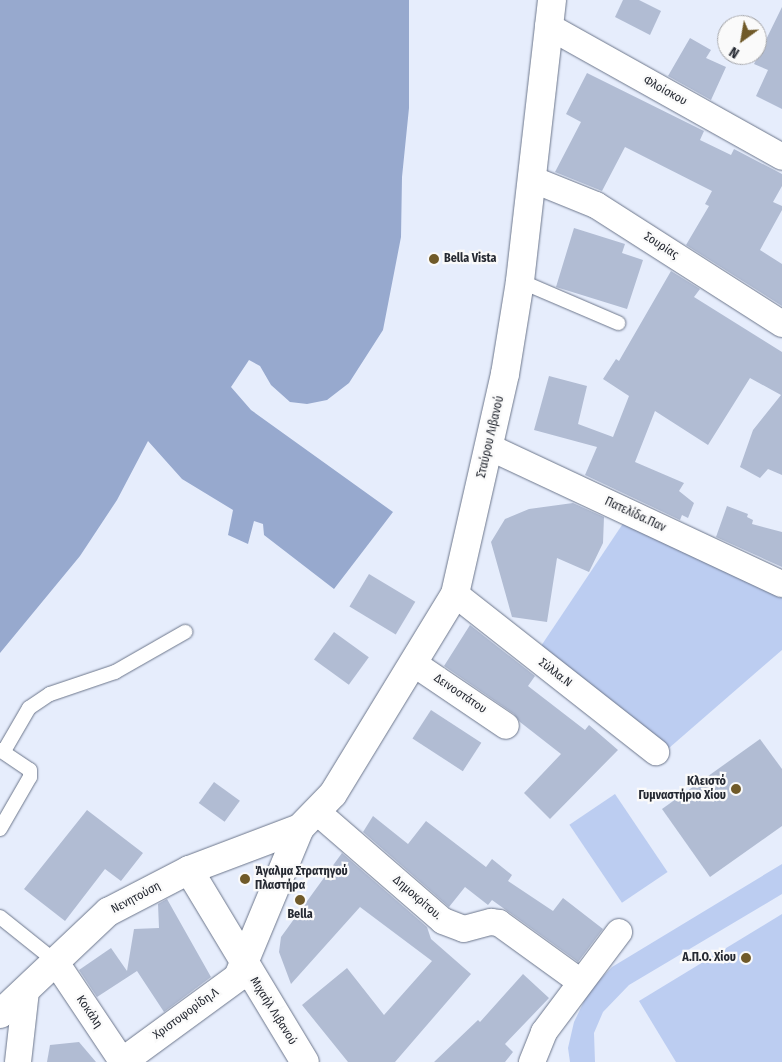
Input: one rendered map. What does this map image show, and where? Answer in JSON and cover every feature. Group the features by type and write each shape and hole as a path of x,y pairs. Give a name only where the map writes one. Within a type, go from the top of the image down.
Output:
{"main road":[{"name":"Σταύρου Λιβανού","path":"308,820 333,794 455,594 489,447 520,281 534,180 550,13"},
{"name":"Νενητούση","path":"0,1014 108,912 189,870 308,820"},
{"name":"Χριστοφορίδη.Λ","path":"122,1062 238,977 242,961 308,820"},
{"name":"Μιχαήλ Λιβανού","path":"189,870 242,961 305,1062"}],"street":[{"name":"Φλοίσκου","path":"550,13 782,157"},
{"name":"Σουρίας","path":"534,180 596,205 782,324"},
{"name":"Πατελίδα.Παν","path":"489,447 782,584"},
{"name":"Σύλλα.Ν","path":"455,594 656,752"},
{"name":"Δεινοστάτου","path":"413,663 506,726"},
{"name":"Δημοκρίτου.","path":"308,820 443,921 464,929 492,922 499,923 579,981"},
{"path":"532,1062 544,1032 579,981 619,932"},
{"name":"Κοκάλη","path":"55,961 122,1062"},
{"path":"18,1062 26,990"}],"lane":[{"path":"520,281 618,323"},
{"path":"0,829 30,777 30,770 2,751 29,708 50,694 115,672 185,632"},
{"path":"0,917 55,961"}],"shaded area":[{"path":"0,0 409,0 409,108 402,177 401,237 383,330 349,383 327,400 307,404 290,402 271,385 260,366 249,360 231,387 251,410 393,512 334,589 264,535 263,524 254,521 248,544 228,535 233,510 182,479 148,441 117,500 80,556 0,653"},
{"path":"624,522 782,595 782,650 669,748 541,646"},
{"path":"615,794 668,872 622,903 569,825"},
{"path":"782,864 782,894 629,985 603,1012 594,1033 595,1062 570,1062 568,1048 574,1022 589,991 612,967"},
{"name":"Α.Π.Ο. Χίου","path":"782,914 782,1062 676,1062 639,1001"}],"building":[{"path":"623,0 639,0 661,11 650,35 615,17"},
{"path":"782,7 782,109 756,96 768,70 756,65 767,65 767,38"},
{"path":"690,38 711,50 706,58 717,63 717,65 726,67 711,100 668,76"},
{"path":"587,73 704,131 700,140 731,155 734,149 782,174 782,186 773,202 782,206 782,210 760,250 782,264 782,306 686,245 709,206 705,204 712,191 625,147 602,191 555,172 581,122 566,114"},
{"path":"574,228 625,244 622,253 643,260 627,309 556,287"},
{"path":"671,271 700,289 694,297 782,352 782,475 768,469 760,478 740,467 753,430 781,395 750,378 708,445 655,411 635,462 684,483 679,491 694,503 688,518 682,515 680,520 585,475 597,447 534,430 549,376 587,386 578,424 613,437 629,396 603,379 616,359 619,361"},
{"path":"573,503 604,517 603,543 589,572 557,558 547,622 512,617 491,542 505,519 529,509"},
{"path":"727,506 748,514 747,517 753,520 752,524 782,532 782,567 716,537"},
{"path":"369,574 415,602 396,634 349,607"},
{"path":"470,625 535,676 528,686 585,730 589,725 618,750 550,819 524,793 561,754 520,722 514,714 444,666"},
{"path":"334,632 369,657 349,685 314,660"},
{"path":"431,710 481,743 463,771 412,739"},
{"name":"Κλειστό Γυμναστήριο Χίου","path":"760,739 782,769 782,826 710,877 662,809"},
{"path":"214,782 240,801 225,822 199,803"},
{"path":"87,810 143,853 121,881 105,869 65,921 24,889"},
{"path":"373,816 408,844 426,821 486,867 492,859 512,875 508,881 553,911 563,898 603,929 578,962 492,900 488,905 465,887 449,907 363,832"},
{"path":"342,853 427,927 431,939 471,974 395,1062 348,1062 302,1005 347,968 384,1015 432,961 360,907 291,984 279,952 281,937"},
{"path":"167,899 211,977 164,1012 137,971 97,997 79,970 111,948 127,971 134,929 159,928 158,904"},
{"path":"523,974 549,998 505,1044 513,1052 505,1062 434,1062 478,1020 480,1022"},
{"path":"79,1042 96,1062 47,1062 50,1045"}],"place":[{"name":"Bella Vista","path":"434,259"},
{"name":"Κλειστό Γυμναστήριο Χίου","path":"736,789"},
{"name":"Άγαλμα Στρατηγού Πλαστήρα","path":"245,879"},
{"name":"Bella","path":"300,900"},
{"name":"Α.Π.Ο. Χίου","path":"746,958"}]}
